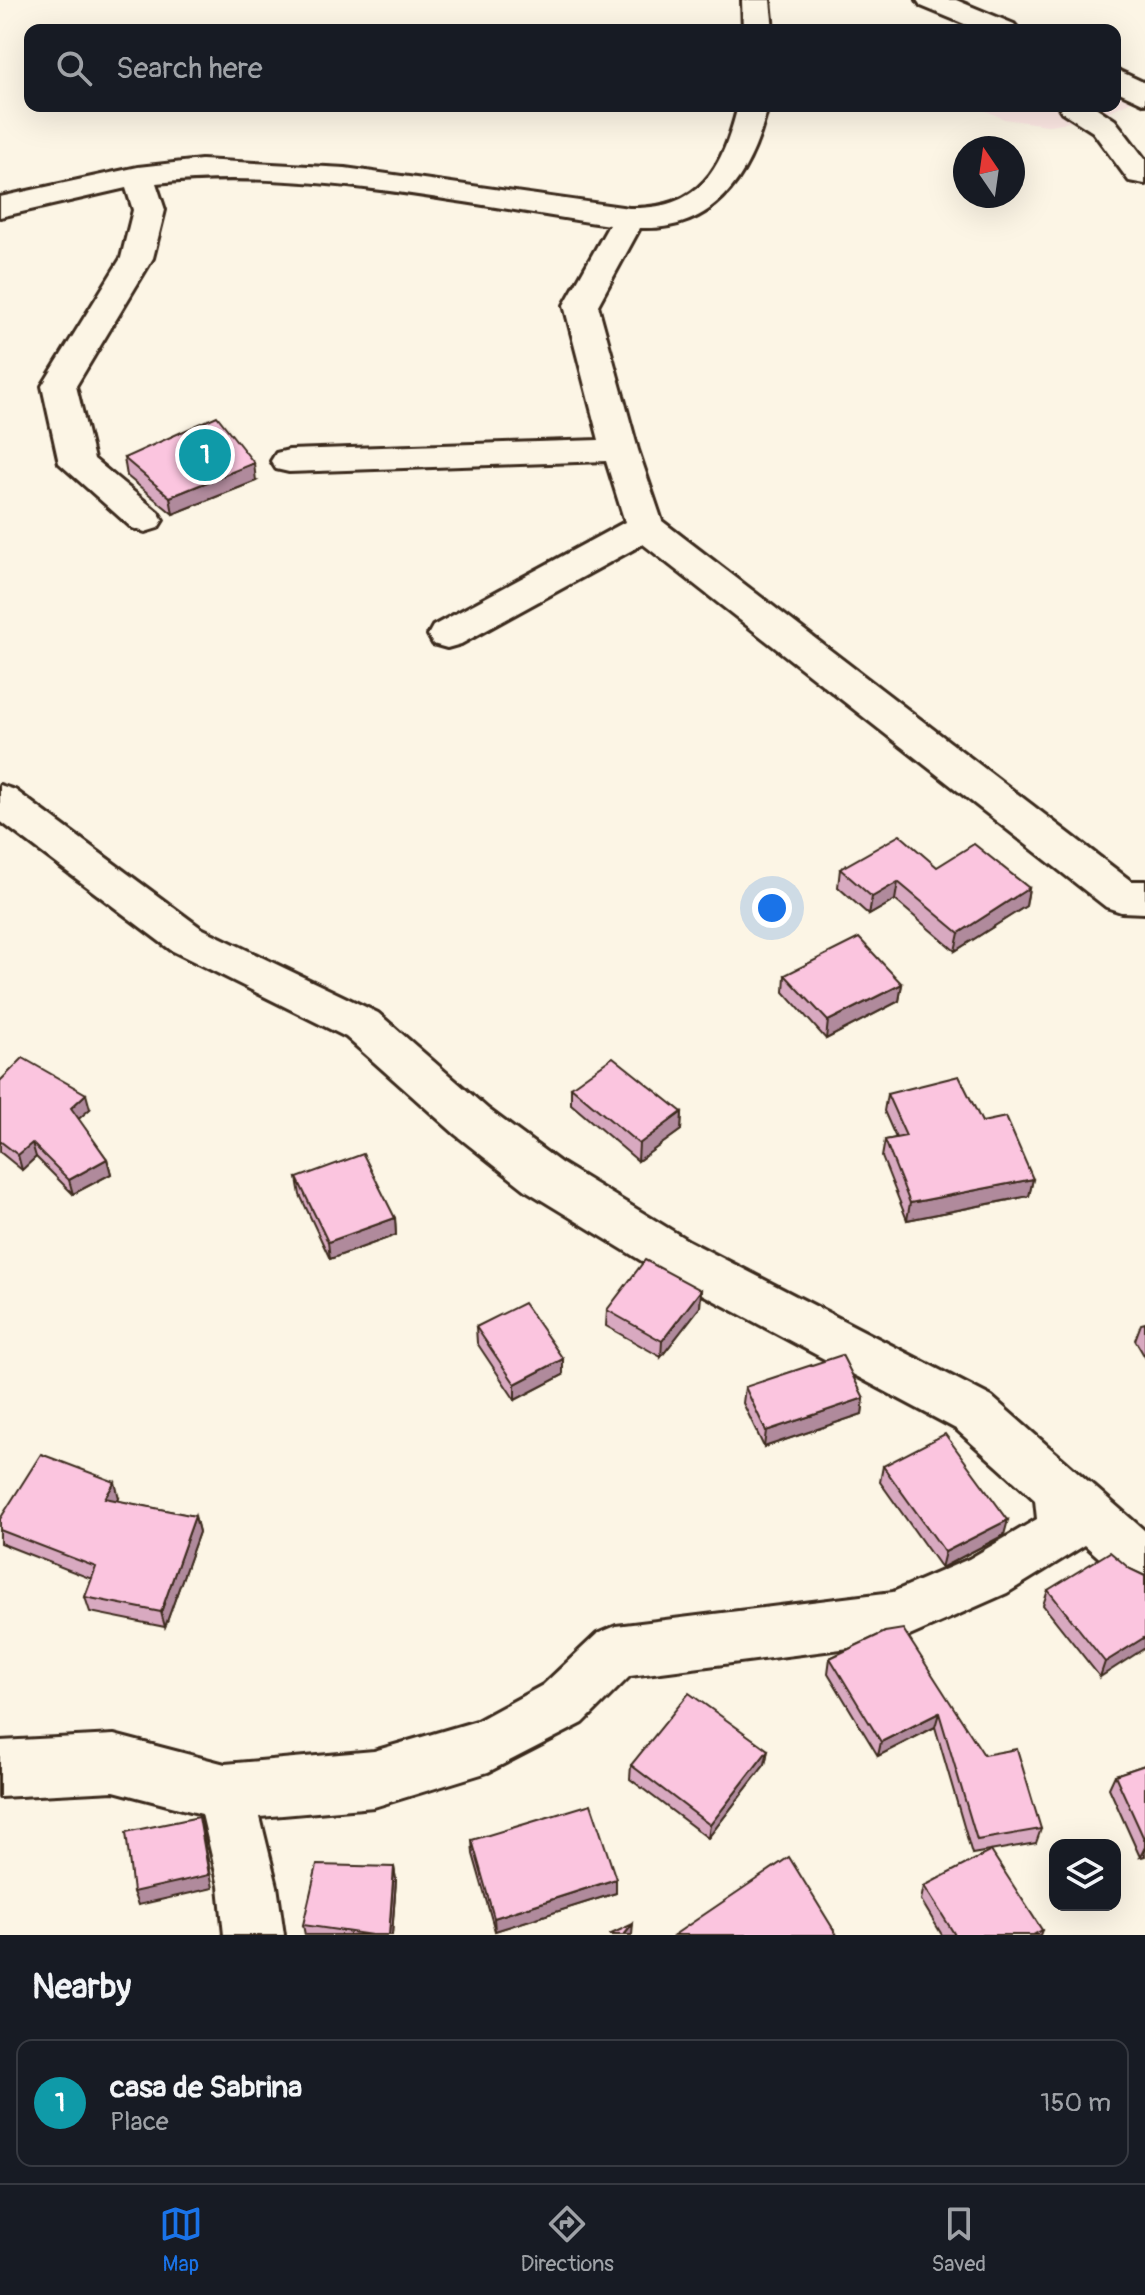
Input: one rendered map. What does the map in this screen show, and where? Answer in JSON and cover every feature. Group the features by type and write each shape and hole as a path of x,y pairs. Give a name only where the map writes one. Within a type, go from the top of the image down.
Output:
{"street":[{"path":"756,0 758,24"},
{"path":"931,0 989,24"},
{"path":"1121,81 1145,95"},
{"path":"0,207 138,176 201,169 345,177 629,218 665,218 694,204 726,180 745,144 752,112"},
{"path":"1082,112 1104,126 1140,174 1145,175"},
{"path":"138,176 149,210 137,258 59,386 77,463 145,520"},
{"path":"629,218 581,305 620,450 645,527 1121,896 1145,897"},
{"path":"289,461 620,450"},
{"path":"447,635 645,527"},
{"path":"0,800 186,939 362,1025 472,1122 544,1177 672,1255 974,1413 1145,1565"},
{"path":"0,1769 114,1763 225,1792 374,1779 488,1745 563,1704 616,1652 896,1617 988,1576 1065,1531 1060,1488"},
{"path":"225,1792 248,1886 254,1935"}],"shaded area":[{"path":"1121,81 1145,95 1121,106"},
{"path":"988,112 1107,112 1092,119 1048,125 1004,119"}],"building":[{"path":"217,416 254,463 170,497 124,458"},
{"path":"900,835 937,867 974,844 1029,888 959,933 898,882 872,897 840,869"},
{"path":"859,938 902,984 828,1021 785,975"},
{"path":"613,1057 682,1112 639,1144 571,1087"},
{"path":"23,1058 86,1094 71,1108 107,1159 69,1180 32,1143 18,1155 0,1141 0,1081"},
{"path":"959,1076 982,1122 1006,1117 1033,1179 910,1203 885,1140 906,1136 887,1094"},
{"path":"363,1154 395,1218 328,1242 297,1178"},
{"path":"645,1260 701,1290 662,1341 607,1310"},
{"path":"524,1303 563,1359 515,1384 476,1327"},
{"path":"842,1355 864,1398 766,1431 745,1387"},
{"path":"945,1434 1008,1520 945,1552 883,1466"},
{"path":"41,1454 115,1482 105,1498 195,1516 161,1612 85,1597 96,1567 0,1530 0,1519"},
{"path":"1110,1552 1130,1569 1145,1576 1145,1637 1105,1662 1048,1590"},
{"path":"903,1629 984,1755 1017,1749 1041,1829 977,1840 939,1713 881,1742 830,1658 885,1632"},
{"path":"689,1693 768,1750 710,1825 631,1765"},
{"path":"1145,1765 1145,1841 1115,1775"},
{"path":"591,1804 616,1879 494,1918 472,1840"},
{"path":"199,1817 209,1875 133,1892 126,1832"},
{"path":"991,1851 1042,1930 1033,1935 955,1935 924,1886"},
{"path":"789,1857 837,1935 674,1935"},
{"path":"317,1865 394,1867 389,1935 303,1925"},
{"path":"633,1924 624,1935 609,1935"}],"place":[{"name":"casa de Sabrina","path":"205,455"}]}
